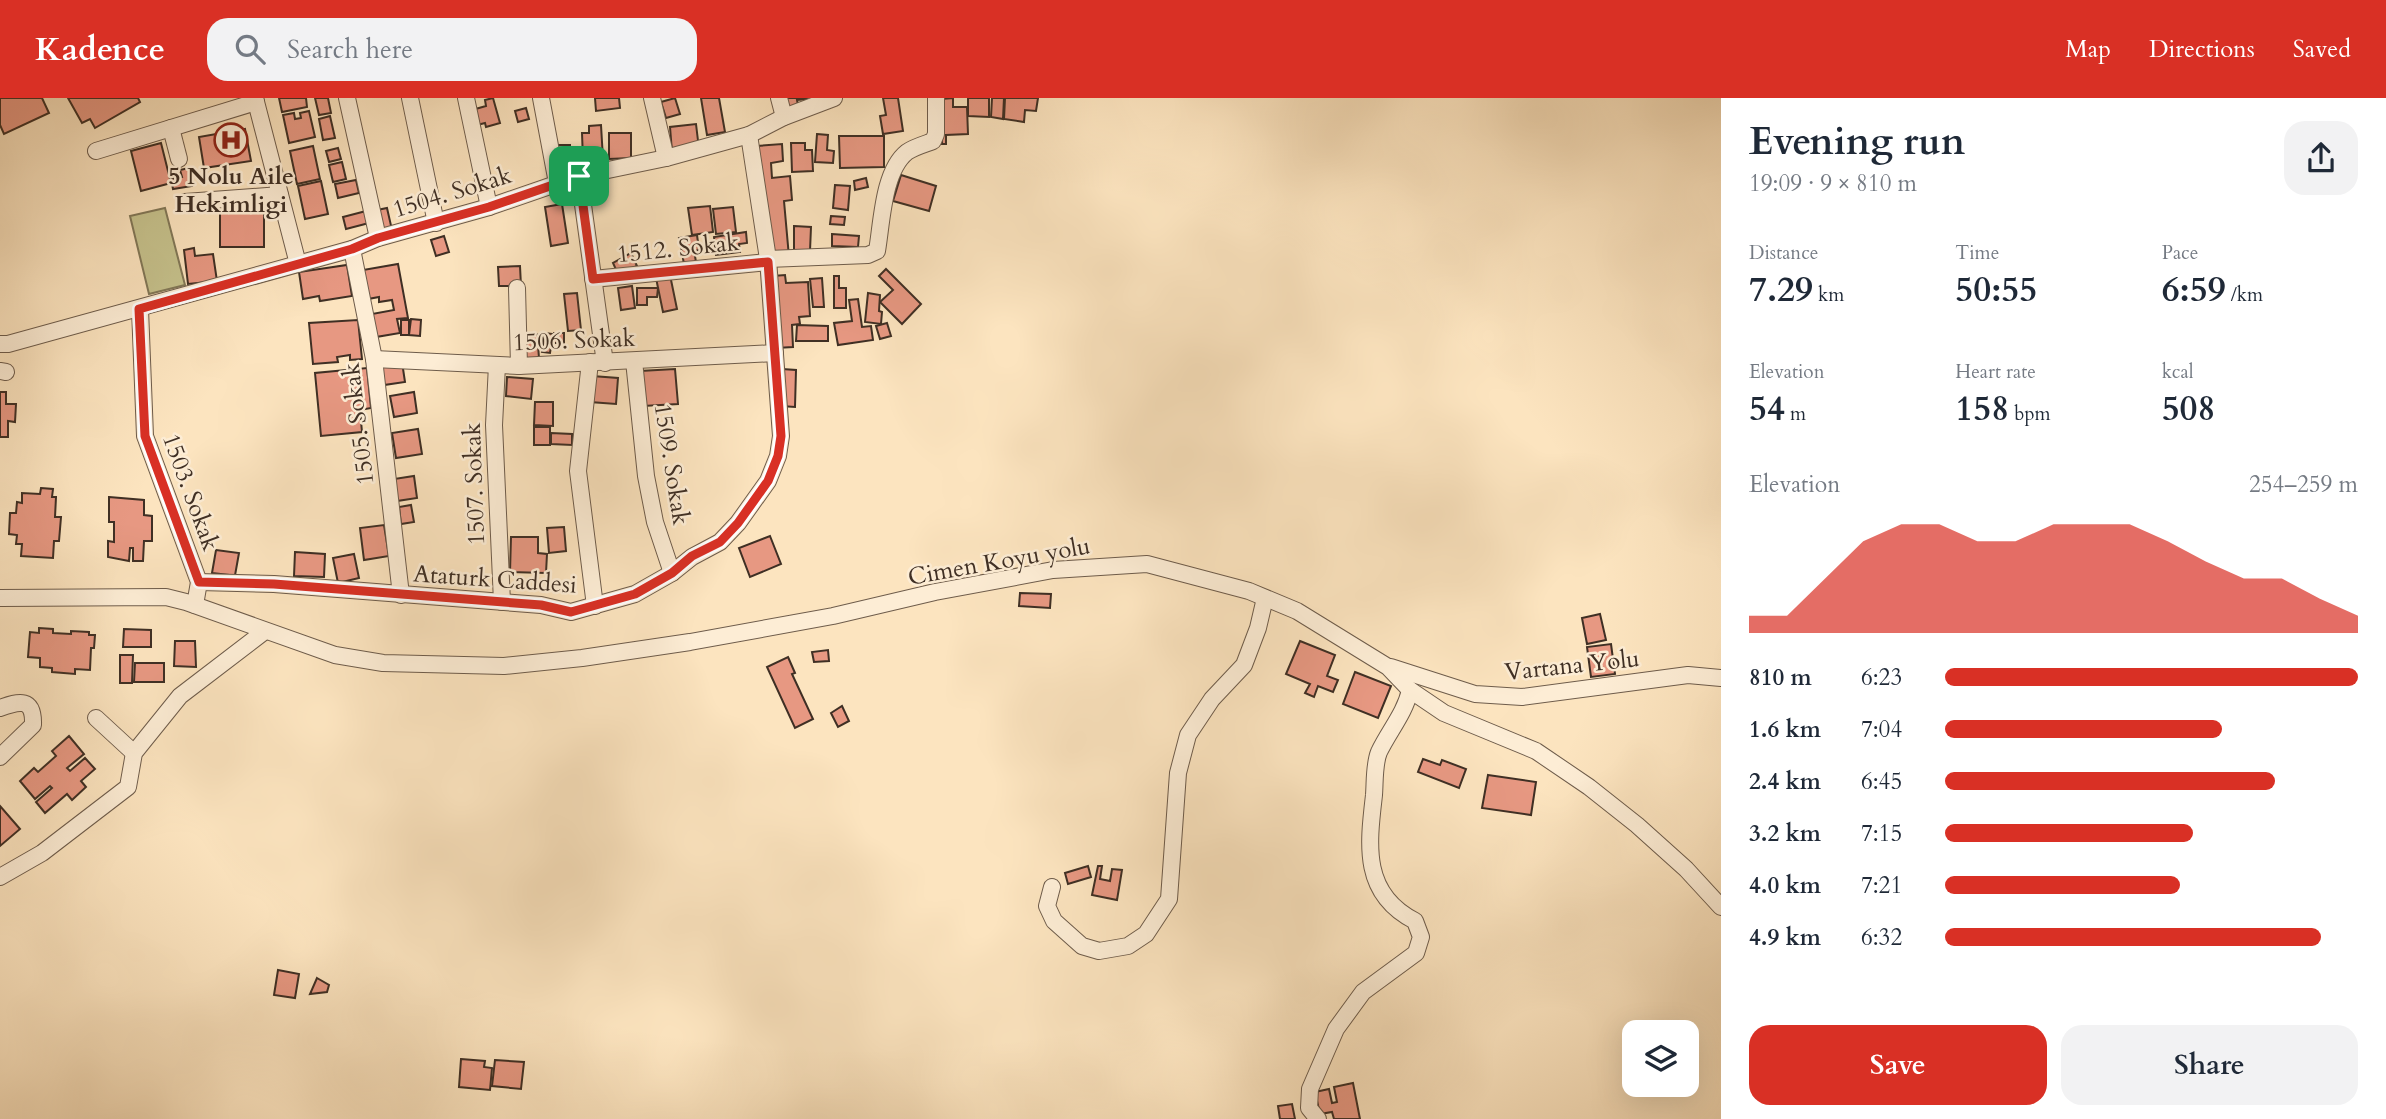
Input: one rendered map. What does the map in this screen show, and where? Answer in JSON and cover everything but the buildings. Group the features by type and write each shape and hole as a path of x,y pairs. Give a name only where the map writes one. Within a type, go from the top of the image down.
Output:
{"street":[{"path":"347,98 378,238"},
{"path":"410,98 436,223"},
{"path":"466,98 489,207"},
{"path":"541,98 557,183"},
{"path":"652,98 666,158"},
{"path":"779,98 785,117"},
{"name":"1504. Sokak","path":"0,344 139,309 352,249 378,238 489,207 579,176 666,158 749,135 785,117 834,98"},
{"name":"1512. Sokak","path":"593,279 768,261 869,255 877,250 894,167 908,151 933,141 936,134 936,98"},
{"path":"96,151 256,100 298,264"},
{"path":"171,128 179,159"},
{"name":"Ataturk Caddesi","path":"199,582 274,584 541,605 571,612 635,594 672,573 692,556 720,542 738,523 768,481 778,456 781,436 768,261 749,135"},
{"path":"579,176 593,279 597,363 578,471 595,606"},
{"path":"185,202 280,195"},
{"name":"1505. Sokak","path":"352,249 374,359 401,595"},
{"path":"517,288 519,366"},
{"name":"1503. Sokak","path":"139,309 145,436 199,582 195,605"},
{"name":"1506. Sokak","path":"374,359 519,366 775,353"},
{"name":"1509. Sokak","path":"634,361 646,476 655,522 672,573"},
{"name":"1507. Sokak","path":"497,365 494,425 502,602"},
{"name":"Cimen Koyu yolu","path":"195,605 335,654 383,663 504,666 690,642 833,616 1040,572 1147,564 1248,591 1297,611 1388,667 1410,690 1444,713 1536,751 1589,787 1686,869 1721,907"},
{"path":"0,598 166,597 195,605"},
{"path":"1052,887 1047,906 1054,921 1082,946 1099,950 1128,946 1146,934 1169,899 1178,773 1188,734 1212,699 1244,665 1258,628 1265,598"},
{"path":"0,877 42,853 128,787 134,753 180,696 265,631"},
{"name":"Vartana Yolu","path":"1388,667 1475,694 1522,697 1688,675 1721,678"},
{"path":"1318,1119 1309,1108 1310,1089 1336,1029 1363,992 1416,953 1421,937 1415,921 1398,912 1379,888 1369,850 1378,754 1398,720 1410,690"},
{"path":"0,708 18,702 24,703 33,717 33,725 0,757"},
{"path":"96,718 134,753"}],"shaded area":[{"path":"165,208 185,285 149,294 130,216"}],"place":[{"name":"5 Nolu Aile Hekimligi","path":"231,140"}],"route":[{"path":"579,176 593,279 768,262 781,436 778,456 768,481 738,523 720,542 692,556 672,573 635,594 571,612 541,605 325,587 199,582 145,436 139,309 352,249 378,238 489,207 579,176"}]}
